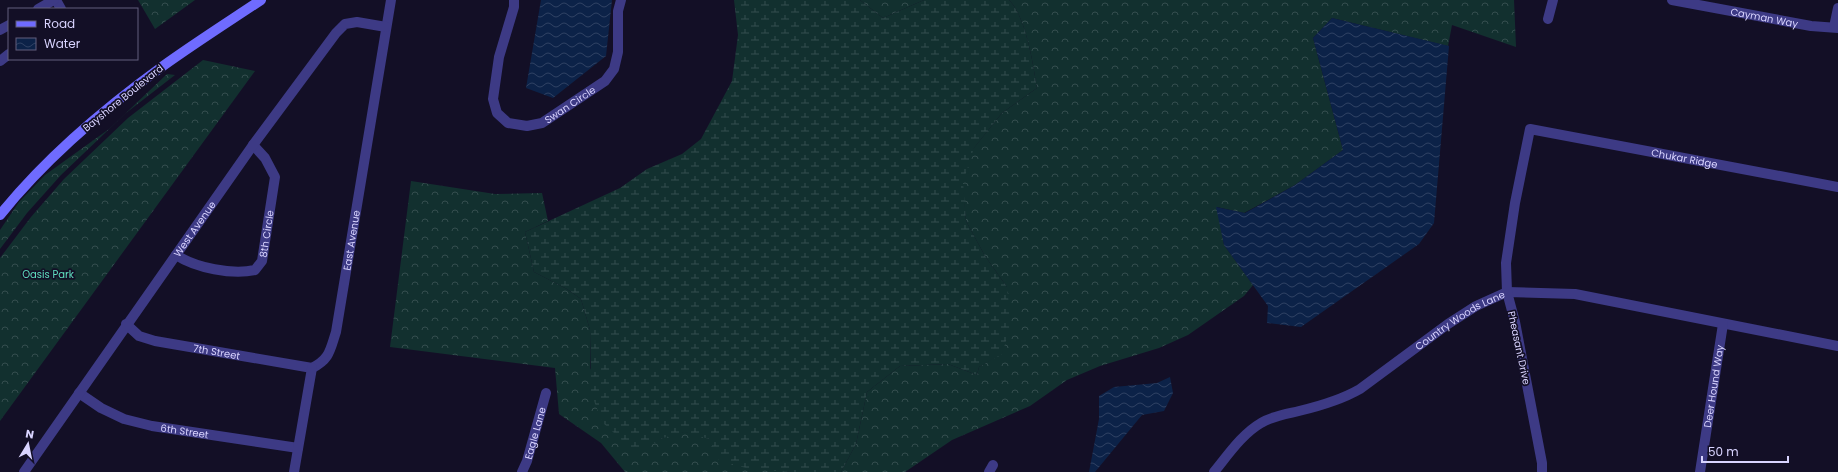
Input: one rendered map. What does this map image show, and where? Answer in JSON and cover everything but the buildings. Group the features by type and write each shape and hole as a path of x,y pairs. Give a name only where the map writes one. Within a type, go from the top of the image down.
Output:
{"main road":[{"name":"Bayshore Boulevard","path":"0,215 42,170 99,115 162,66 261,0"}],"street":[{"path":"40,8 55,0"},
{"name":"East Avenue","path":"312,368 322,363 328,356 336,332 391,0"},
{"name":"Swan Circle","path":"514,0 514,7 499,57 493,99 497,113 508,123 527,126 542,123 605,81 614,69 618,52 618,11 621,0"},
{"path":"1548,19 1553,0"},
{"name":"Cayman Way","path":"1672,0 1811,26 1836,28"},
{"path":"1836,28 1838,8"},
{"name":"West Avenue","path":"24,472 126,324 253,145 336,33 345,24 357,22 386,27"},
{"path":"0,61 8,55"},
{"name":"Chukar Ridge","path":"1530,129 1838,187"},
{"name":"Pheasant Drive","path":"1530,129 1515,203 1506,263 1507,292 1515,322 1542,462 1542,472"},
{"name":"8th Circle","path":"176,255 186,262 200,266 243,272 255,270 262,261 275,178 265,158 253,145"},
{"name":"Country Woods Lane","path":"1214,472 1242,439 1260,423 1269,418 1326,405 1350,395 1448,324 1476,306 1507,292 1575,294 1838,346"},
{"name":"7th Street","path":"126,324 139,336 155,341 312,368"},
{"name":"Deer Hound Way","path":"1700,472 1723,324"},
{"path":"294,472 312,368"},
{"name":"6th Street","path":"79,393 100,408 124,419 152,426 298,448"},
{"name":"Eagle Lane","path":"522,472 527,461 546,393"}],"green space":[{"path":"138,0 195,0 155,29"},
{"path":"734,0 860,0 883,18 924,0 1009,0 1020,17 1031,54 1037,88 1002,113 974,148 963,182 966,221 985,256 1007,287 1011,324 1002,354 979,367 977,375 948,364 900,366 867,392 856,444 841,472 792,472 749,469 719,460 709,439 685,432 663,438 636,453 602,422 591,393 590,330 581,299 567,289 534,272 525,232 620,188 647,169 682,154 701,139 732,81 738,35"},
{"path":"860,0 924,0 883,18"},
{"path":"1009,0 1514,0 1516,47 1452,25 1448,46 1332,18 1313,38 1343,150 1295,185 1244,213 1217,207 1224,245 1253,285 1244,296 1188,335 1159,348 1100,366 1067,380 1030,406 952,440 905,472 841,472 856,444 867,392 900,366 948,364 977,375 979,367 1002,353 1007,287 985,256 966,221 962,182 973,149 1002,113 1037,88 1028,41 1020,17"},
{"name":"Oasis Park","path":"203,60 255,71 0,421 0,258 31,217 64,179 128,118"},
{"path":"167,74 175,75 126,113 61,175 27,213 0,249 0,230 19,202 45,175 109,129"},
{"path":"411,181 495,194 542,193 548,221 525,232 534,272 567,289 581,299 590,330 590,368 636,452 671,435 684,432 702,436 785,471 792,472 625,472 601,443 559,414 555,368 390,347"}],"water":[{"path":"541,0 612,0 606,56 553,98 526,88"},
{"path":"1332,18 1449,46 1434,223 1419,244 1301,327 1267,323 1268,306 1224,245 1216,207 1245,213 1295,185 1343,150 1313,38"},
{"path":"1170,377 1173,393 1164,411 1142,415 1095,472 1089,472 1099,419 1099,396 1114,387 1157,383"}]}
